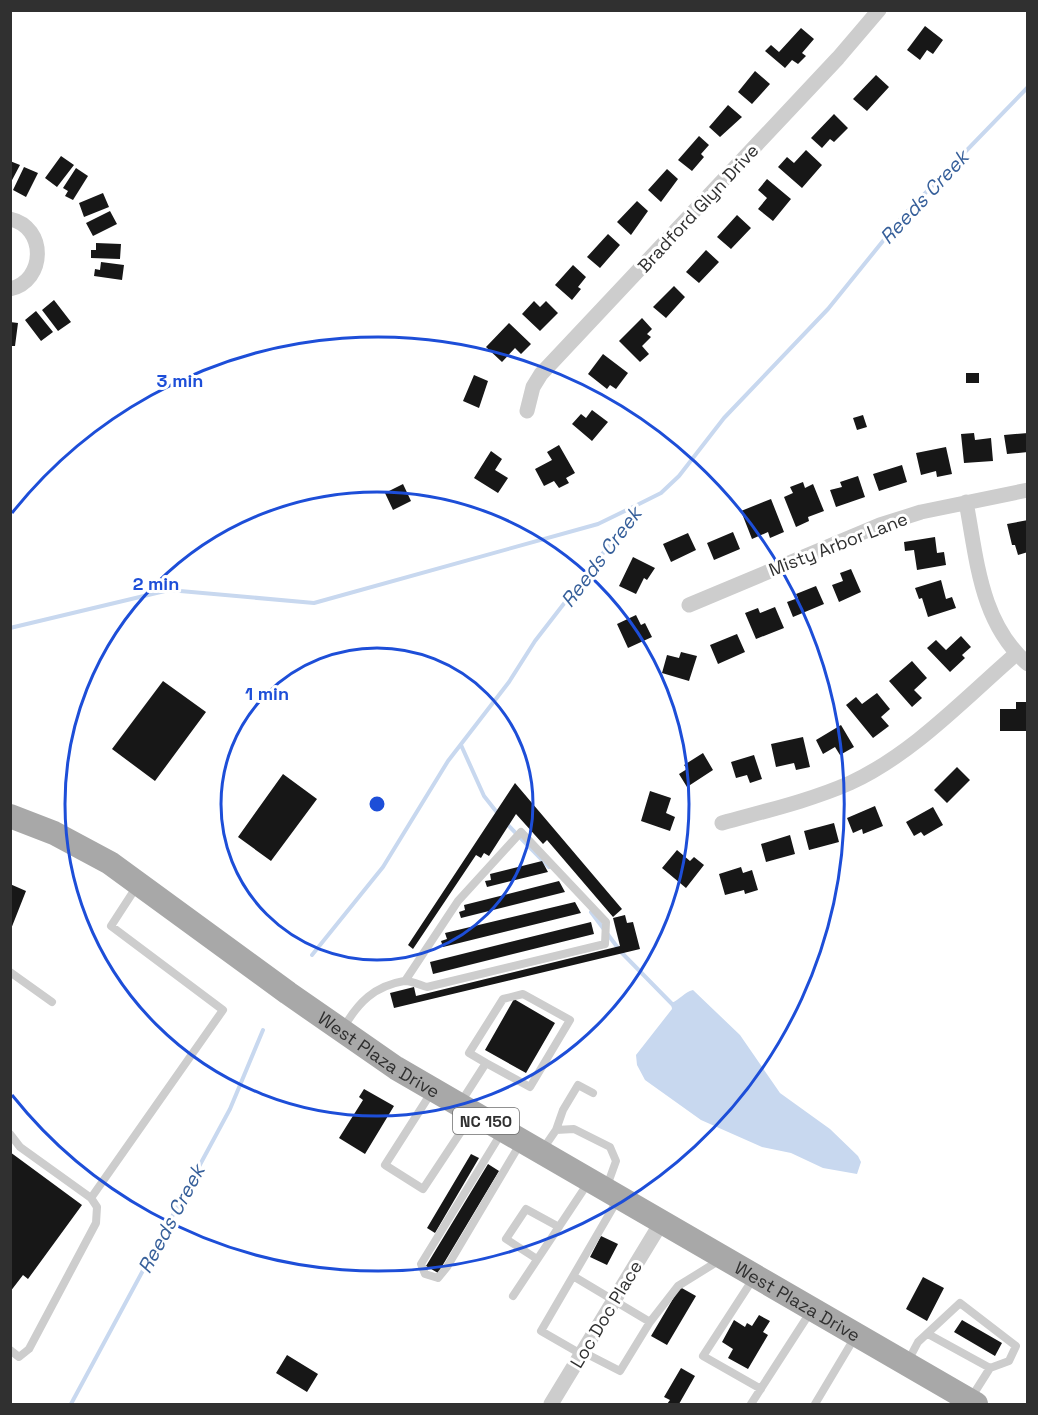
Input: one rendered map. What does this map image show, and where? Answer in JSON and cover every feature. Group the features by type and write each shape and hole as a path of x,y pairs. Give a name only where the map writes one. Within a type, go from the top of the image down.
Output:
{"main road":[{"name":"West Plaza Drive","path":"10,816 72,842 140,882 341,1031 465,1110 971,1403"}],"street":[{"name":"Bradford Glyn Drive","path":"527,411 533,387 541,374 838,58 879,10"},
{"path":"10,219 28,228 36,240 38,255 35,269 27,281 10,290"},
{"name":"Misty Arbor Lane","path":"688,605 871,528 921,512 1028,490"},
{"path":"722,823 825,793 875,770 1022,659 998,628 986,601 966,502"},
{"name":"Loc Doc Place","path":"550,1404 661,1223"}],"lane":[{"path":"341,1031 357,1004 370,994 405,981 427,987 605,944 606,922 521,832 458,902 405,981"},
{"path":"91,1198 223,1010 111,926 140,882"},
{"path":"10,972 52,1002"},
{"path":"523,994 570,1020 530,1088 486,1064 469,1053 503,999 523,994"},
{"path":"433,1090 385,1165 423,1189 465,1110 486,1064"},
{"path":"556,1130 563,1110 578,1085 593,1093"},
{"path":"521,1142 447,1267 438,1278 425,1274 421,1264 521,1142 556,1130 574,1129 610,1148 616,1161 573,1276 541,1331 620,1371 650,1322 678,1286 722,1258"},
{"path":"10,1134 20,1147 91,1198 97,1207 96,1223 29,1349 19,1357 10,1350"},
{"path":"513,1296 559,1227 604,1190"},
{"path":"537,1259 506,1239 526,1209 559,1227"},
{"path":"573,1276 650,1322"},
{"path":"754,1276 703,1356 761,1389"},
{"path":"907,1365 918,1342 960,1303 1016,1346 1009,1361 990,1368 971,1403"},
{"path":"751,1404 812,1310"},
{"path":"928,1334 990,1368"},
{"path":"815,1404 856,1335"}],"water":[{"path":"693,990 740,1035 780,1093 830,1129 858,1156 861,1162 857,1174 823,1168 791,1153 762,1147 701,1120 645,1080 637,1065 636,1055 672,1009 671,1003"}],"building":[{"path":"925,26 943,40 933,54 927,50 920,60 907,50"},
{"path":"801,28 814,39 802,53 806,56 798,64 792,60 785,68 765,51 771,45 779,52"},
{"path":"755,71 770,84 752,104 738,92"},
{"path":"876,75 889,87 867,111 853,99"},
{"path":"728,105 742,117 720,137 709,127"},
{"path":"834,114 848,128 834,142 830,139 822,148 811,138"},
{"path":"699,136 709,145 701,154 704,157 692,171 678,160"},
{"path":"806,150 822,165 802,188 778,167 787,157 794,163"},
{"path":"61,156 74,165 57,187 45,178"},
{"path":"10,161 20,165 10,184"},
{"path":"24,167 38,173 26,197 13,190"},
{"path":"76,168 88,176 73,200 65,196 68,191 63,188"},
{"path":"667,169 678,179 661,202 648,190"},
{"path":"767,179 791,199 773,221 758,209 767,198 758,190"},
{"path":"103,193 109,207 84,217 79,203"},
{"path":"637,201 648,211 631,235 617,222"},
{"path":"110,211 117,224 93,236 86,223"},
{"path":"737,215 751,228 731,249 717,237"},
{"path":"608,234 620,245 600,268 587,257"},
{"path":"96,243 121,244 120,259 91,258 91,250 96,250"},
{"path":"706,250 719,262 699,283 686,272"},
{"path":"101,262 124,265 122,280 94,276 95,269 100,270"},
{"path":"573,265 586,277 578,287 581,289 572,300 555,285"},
{"path":"674,286 685,297 666,318 653,307"},
{"path":"54,300 71,322 58,331 42,310"},
{"path":"534,301 540,307 546,301 558,313 540,331 522,314"},
{"path":"36,311 53,332 41,341 25,320"},
{"path":"642,318 652,329 647,334 651,337 642,346 649,354 640,362 619,341"},
{"path":"10,322 18,323 15,346 10,346"},
{"path":"509,323 531,344 521,354 515,348 502,362 486,347"},
{"path":"603,354 628,373 616,389 610,385 607,389 588,374"},
{"path":"966,373 979,373 979,383 966,383"},
{"path":"474,375 488,381 479,408 463,401"},
{"path":"592,410 608,422 592,441 572,424 581,414 586,418"},
{"path":"863,415 867,427 857,430 853,418"},
{"path":"974,433 975,440 991,438 993,461 964,463 961,434"},
{"path":"1028,433 1028,452 1007,454 1004,435"},
{"path":"559,445 575,473 566,478 569,483 559,488 554,481 544,486 535,469 552,460 547,452"},
{"path":"946,447 952,474 937,477 936,471 921,475 916,453"},
{"path":"491,451 502,459 495,470 508,478 498,493 474,478"},
{"path":"902,465 907,482 879,491 873,474"},
{"path":"858,476 865,497 836,507 830,490 842,487 840,482"},
{"path":"803,482 805,488 813,484 824,511 808,517 809,521 796,527 784,497 793,493 790,487"},
{"path":"403,484 411,501 393,510 385,493"},
{"path":"771,499 784,532 770,538 768,532 752,539 741,511"},
{"path":"1028,520 1028,552 1018,555 1015,545 1012,545 1007,524"},
{"path":"733,532 740,549 714,560 707,543"},
{"path":"688,533 696,550 671,562 663,544"},
{"path":"935,537 937,553 944,552 946,565 917,570 914,550 905,551 904,542"},
{"path":"633,557 655,568 647,580 644,578 636,594 619,586"},
{"path":"851,569 861,592 839,602 832,585 843,581 840,573"},
{"path":"941,580 946,599 952,597 956,608 928,617 922,598 919,599 915,588"},
{"path":"816,586 824,604 793,617 787,602 798,598 796,594"},
{"path":"775,607 784,628 756,639 745,613 758,608 760,613"},
{"path":"636,615 641,625 645,623 652,637 628,648 617,624"},
{"path":"737,634 745,652 718,664 710,645"},
{"path":"961,636 971,647 962,655 965,658 950,672 927,648 936,640 946,650"},
{"path":"681,652 697,656 689,681 662,673 667,655 679,658"},
{"path":"912,661 927,678 914,690 922,698 912,707 889,681"},
{"path":"163,681 206,712 155,781 112,749"},
{"path":"877,693 890,709 881,717 889,726 873,738 846,705 856,697 862,704"},
{"path":"1016,702 1028,702 1028,731 1000,731 1000,709 1016,709"},
{"path":"841,725 854,747 840,755 835,747 823,754 816,740"},
{"path":"803,737 810,767 796,770 794,763 776,767 771,744"},
{"path":"703,753 713,770 687,787 679,774 687,769 684,765"},
{"path":"754,755 762,779 750,783 747,775 736,778 731,762"},
{"path":"957,767 970,780 947,803 934,790"},
{"path":"283,774 317,799 271,861 238,837"},
{"path":"515,783 622,909 613,917 547,840 543,844 516,814 489,856 484,853 481,858 476,855 413,949 408,945"},
{"path":"650,791 671,798 666,813 675,817 670,831 641,821"},
{"path":"875,806 883,826 863,834 862,829 853,833 847,818"},
{"path":"933,807 943,825 924,836 921,832 914,836 906,822"},
{"path":"834,823 839,842 809,850 804,831"},
{"path":"790,835 795,854 766,862 761,844"},
{"path":"677,850 690,861 694,857 704,865 686,888 662,868"},
{"path":"542,861 548,872 487,887 485,881 491,880 490,874"},
{"path":"741,867 743,873 752,870 758,890 745,894 744,890 725,895 719,874"},
{"path":"559,881 565,892 461,918 459,912 465,910 464,905"},
{"path":"10,884 26,891 11,929 10,929"},
{"path":"575,902 581,913 443,947 441,941 447,939 445,933"},
{"path":"625,915 627,923 633,922 640,949 394,1008 390,993 414,987 416,996 620,946 613,918"},
{"path":"591,922 594,934 433,974 430,962"},
{"path":"514,999 555,1023 526,1073 485,1050"},
{"path":"364,1089 394,1106 365,1154 339,1138 363,1100 359,1097"},
{"path":"10,1152 82,1205 28,1279 23,1275 10,1292"},
{"path":"471,1154 479,1158 435,1233 427,1228"},
{"path":"488,1164 499,1171 438,1273 426,1266"},
{"path":"601,1236 618,1244 607,1265 590,1257"},
{"path":"923,1277 944,1288 927,1321 906,1309"},
{"path":"680,1287 696,1296 667,1345 651,1336"},
{"path":"759,1315 770,1321 763,1332 768,1335 748,1369 728,1358 733,1349 722,1342 734,1320 745,1327 747,1323 752,1326"},
{"path":"962,1320 1002,1343 995,1356 954,1332"},
{"path":"287,1355 318,1374 307,1392 276,1373"},
{"path":"681,1368 695,1376 679,1404 667,1404 670,1400 664,1397"}],"waterway":[{"name":"Reeds Creek","path":"312,955 383,867 448,761 509,682 535,641 624,526 635,506 661,493 679,476 724,418 828,309 904,215 1028,87"},
{"path":"10,628 169,590 314,603 598,524 635,506"},
{"path":"461,745 484,796 499,815"},
{"path":"506,823 549,867"},
{"path":"591,912 621,952 673,1005"},
{"name":"Reeds Creek","path":"71,1404 230,1109 263,1030"}]}
